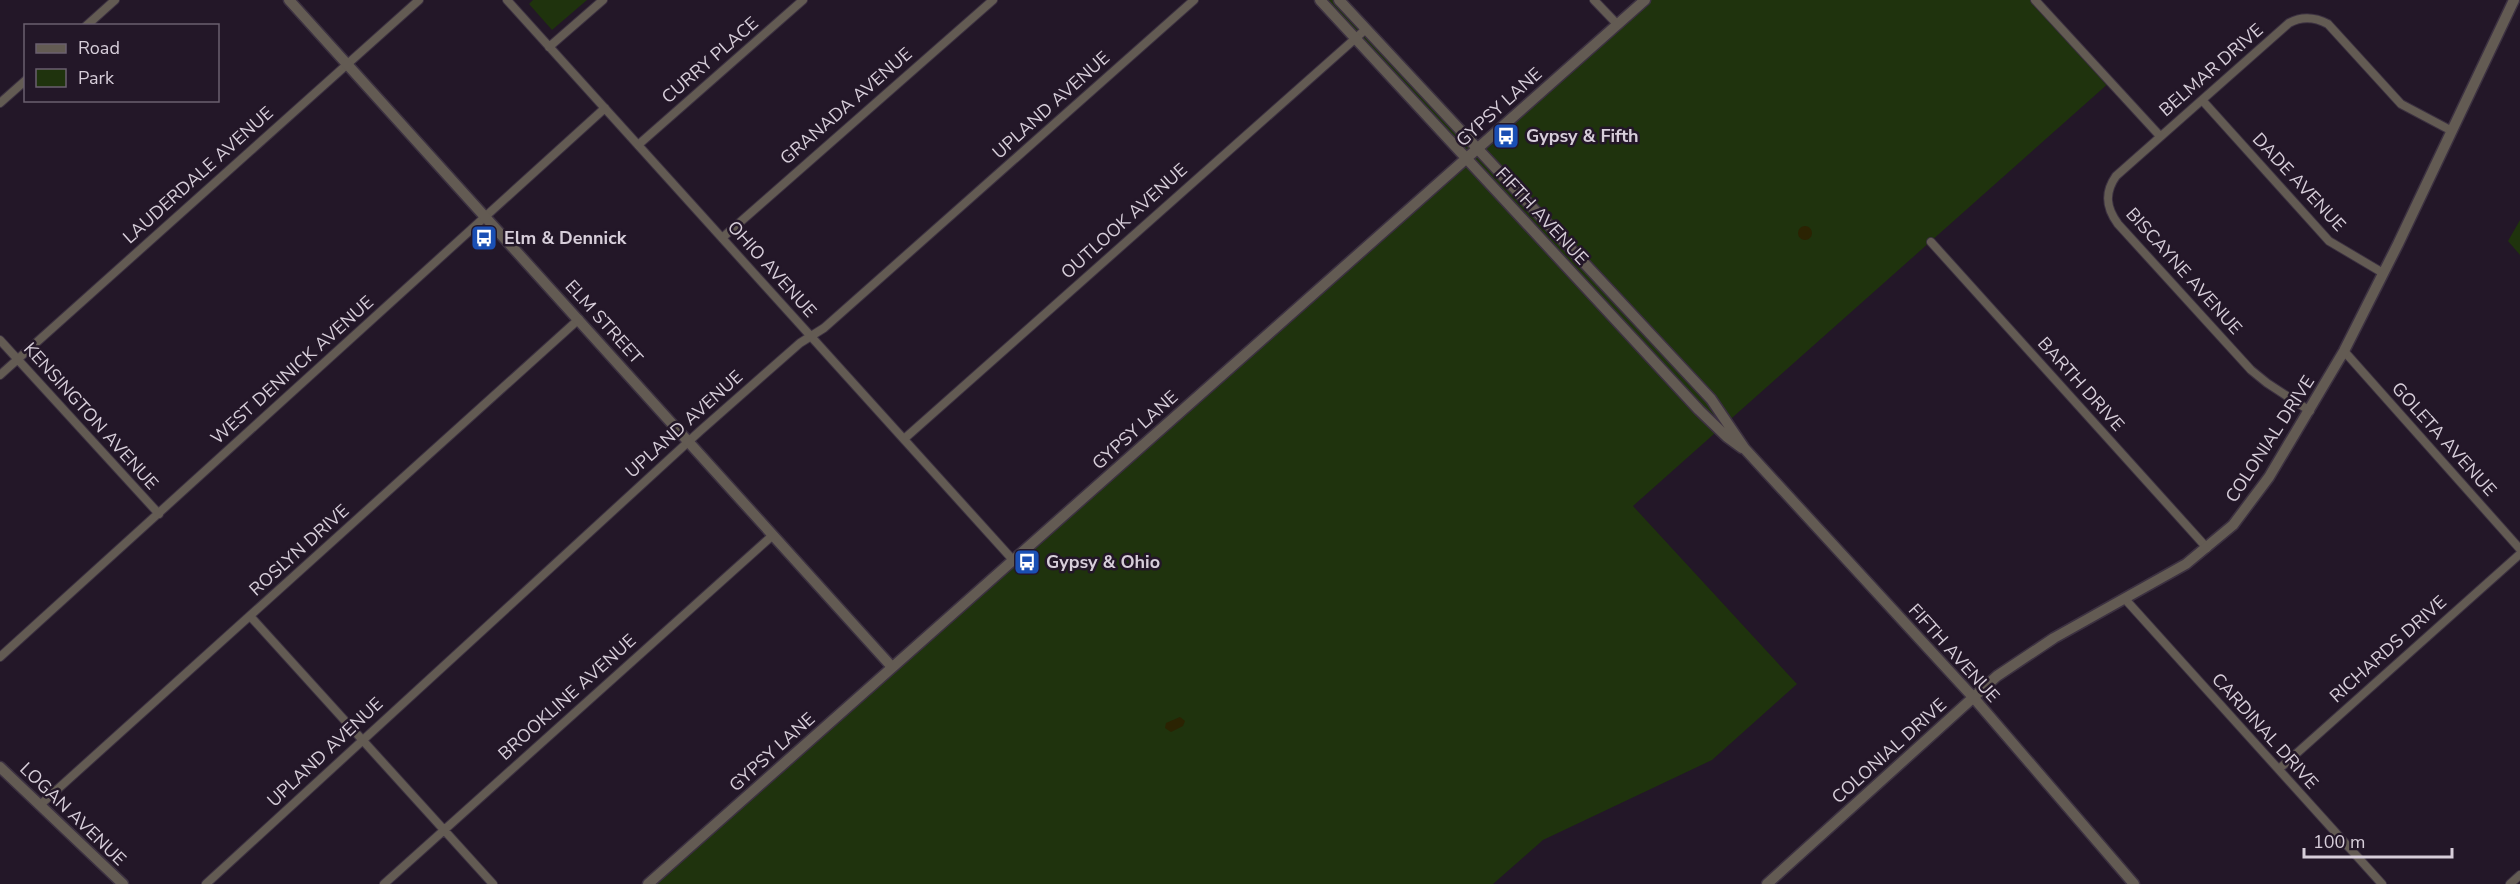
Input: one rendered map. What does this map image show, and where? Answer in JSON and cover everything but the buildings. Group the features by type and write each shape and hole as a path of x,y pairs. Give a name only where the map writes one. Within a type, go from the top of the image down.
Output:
{"street":[{"path":"88,24 115,0"},
{"name":"ELM STREET","path":"290,0 892,667"},
{"name":"LAUDERDALE AVENUE","path":"0,375 419,0"},
{"name":"OHIO AVENUE","path":"507,0 1013,560"},
{"path":"549,47 603,0"},
{"name":"CURRY PLACE","path":"638,144 803,0"},
{"name":"GRANADA AVENUE","path":"722,238 993,0"},
{"name":"UPLAND AVENUE","path":"206,884 689,441 800,343 824,328 1194,0"},
{"name":"FIFTH AVENUE","path":"1320,0 1699,410 1727,438 1745,449"},
{"name":"FIFTH AVENUE","path":"1340,0 1711,399 1745,449 1973,697 2134,884"},
{"path":"1594,0 1617,24"},
{"name":"GYPSY LANE","path":"648,884 1645,0"},
{"path":"2035,0 2160,136"},
{"name":"COLONIAL DRIVE","path":"1767,884 1973,697 2013,664 2054,638 2179,569 2226,532 2253,500 2310,411 2344,351 2514,0"},
{"name":"BELMAR DRIVE","path":"2160,136 2289,23 2310,18 2319,19 2333,28 2401,104 2452,131"},
{"name":"OUTLOOK AVENUE","path":"904,439 1366,29"},
{"path":"0,103 24,82"},
{"name":"DADE AVENUE","path":"2202,100 2329,241 2383,273"},
{"name":"WEST DENNICK AVENUE","path":"0,657 605,108"},
{"name":"BISCAYNE AVENUE","path":"2160,136 2116,176 2111,184 2107,201 2113,217 2251,370 2266,383 2310,411"},
{"name":"BARTH DRIVE","path":"1931,242 2207,548"},
{"name":"ROSLYN DRIVE","path":"40,805 579,319"},
{"name":"KENSINGTON AVENUE","path":"0,340 159,514"},
{"name":"GOLETA AVENUE","path":"2344,351 2520,549"},
{"name":"BROOKLINE AVENUE","path":"384,884 773,534"},
{"name":"RICHARDS DRIVE","path":"2278,769 2520,554"},
{"name":"CARDINAL DRIVE","path":"2125,599 2382,884"},
{"path":"250,616 493,884"},
{"name":"LOGAN AVENUE","path":"0,767 123,884"},
{"path":"2510,884 2520,875"}],"green space":[{"path":"533,0 587,0 552,30 529,4"},
{"path":"1320,0 1339,0 1479,147 1645,0 2035,0 2110,82 1633,506 1797,684 1712,760 1543,840 1493,884 648,884 1466,158"},
{"path":"2520,220 2520,255 2508,241"}],"sand":[{"path":"1805,226 1810,228 1812,233 1810,238 1805,240 1800,238 1798,233 1800,228"},
{"path":"1180,717 1185,721 1183,726 1171,732 1165,728 1166,723"}],"place":[{"name":"Gypsy & Fifth","path":"1506,136"},
{"name":"Elm & Dennick","path":"484,238"},
{"name":"Gypsy & Ohio","path":"1027,562"}]}
